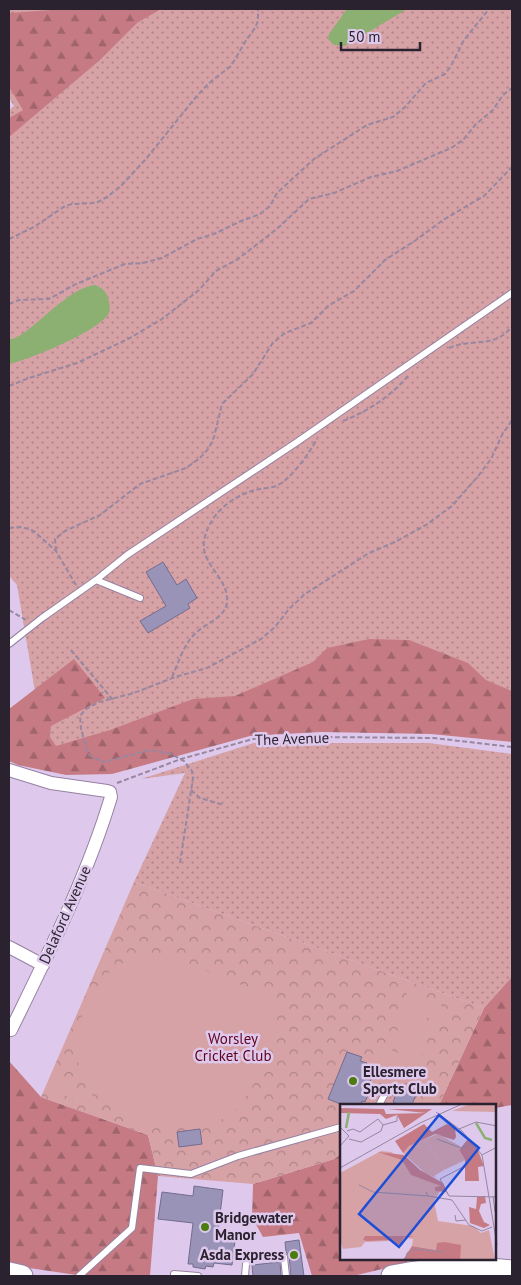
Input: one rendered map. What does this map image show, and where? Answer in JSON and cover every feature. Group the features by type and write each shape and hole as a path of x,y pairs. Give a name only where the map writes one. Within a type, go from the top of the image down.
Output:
{"highway":[{"path":"392,1276 420,1270 507,1268"},
{"path":"9,1273 22,1276"}],"street":[{"name":"Delaford Avenue","path":"9,770 51,783 107,791 112,796 81,880 43,965 11,1030"},
{"path":"9,947 43,965"}],"lane":[{"path":"9,644 127,555 313,431 512,293"},
{"path":"96,580 140,598"},
{"path":"380,1104 388,1090"},
{"path":"79,1276 132,1228 140,1168 191,1174 238,1156 340,1126"},
{"path":"245,1276 246,1264 249,1259 282,1256 284,1258 286,1276"},
{"path":"174,1276 174,1274 198,1276"}],"path":[{"path":"9,239 34,227 65,206 96,202 107,197 120,187 145,160 196,97 209,83 231,66 255,28 258,21 258,9"},
{"path":"9,304 19,300 49,298 76,284 125,264 143,263 162,258 197,239 214,234 241,220 260,214 270,206 277,193 314,159 367,125 393,117 405,107 426,83 444,74 451,66 464,40 489,9"},
{"path":"9,386 77,364 128,339 162,319 199,290 216,271 238,259 278,228 309,199 334,193 370,177 397,171 451,148 463,140 476,124 493,110 503,95 512,88"},
{"path":"56,551 55,539 60,533 100,516 140,484 186,468 200,458 209,448 214,437 222,404 253,374 276,341 285,333 310,323 328,306 354,291 385,260 443,220 484,196 512,167"},
{"path":"443,351 457,344 472,344 502,338 512,326"},
{"path":"341,422 358,415 390,395 409,375"},
{"path":"180,863 191,790 192,771 190,766 171,754 150,750 104,762 88,754 81,730 80,716 99,702 113,700 171,678 207,668 249,646 270,632 289,609 305,594 364,556 395,542 437,517 456,502 480,475 491,459 506,427 512,420"},
{"path":"171,678 196,632 222,614 226,608 226,596 222,583 208,563 205,551 206,535 216,515 227,504 243,494 278,486 307,456 320,434"},
{"path":"9,528 29,529 35,532 56,551 80,591"},
{"path":"9,610 34,624"},
{"path":"72,650 113,700"},
{"name":"The Avenue","path":"111,783 119,783 181,759 252,739 434,738 512,747"},
{"path":"191,790 200,798 224,805"}],"green space":[{"path":"9,9 512,9 512,727 371,715 45,751 17,585 9,576 9,110 14,106 9,98"},
{"path":"64,9 161,9 137,23 100,60 9,137 9,118 23,110 9,87 9,13"},
{"path":"369,639 409,640 468,663 486,680 512,691 512,742 431,734 321,732 250,736 112,774 66,775 18,765 9,761 9,709 74,659 105,698 51,726 50,737 56,746 110,730 193,699 235,696 313,662 327,648"},
{"path":"254,743 429,743 512,754 512,973 510,979 484,1008 134,882 185,773 141,779"},
{"name":"Worsley Cricket Club","path":"134,882 484,1008 439,1104 340,1104 340,1155 334,1159 253,1184 158,1176 148,1135 41,1097"},
{"path":"147,957 183,961 265,995 274,1005 277,1023 264,1062 245,1098 231,1113 219,1121 181,1127 155,1126 129,1120 103,1100 81,1069 75,1050 75,1042 82,1017 93,993 104,978 117,966 130,960"},
{"path":"512,973 512,1105 496,1108 496,1104 439,1104 484,1008 510,979"},
{"path":"408,991 442,1006 436,1021 401,1007"},
{"path":"400,1010 434,1025 428,1040 393,1026"},
{"path":"392,1028 427,1043 420,1059 385,1044"},
{"path":"384,1047 418,1061 412,1077 377,1063"},
{"path":"9,1061 41,1097 148,1135 158,1176 150,1276 83,1276 9,1265"},
{"path":"52,1076 94,1096 89,1106 47,1087"},
{"path":"340,1155 340,1260 408,1260 407,1263 353,1276 312,1276 299,1233 263,1237 252,1217 253,1184 334,1159"}],"shaded area":[{"path":"347,9 407,9 345,46 334,45 328,39 329,34"},
{"path":"95,285 105,291 108,296 109,313 103,320 63,344 9,364 9,339 16,338 25,332 72,295 84,288"}],"building":[{"path":"163,562 177,585 186,579 197,598 188,604 190,608 148,633 140,621 166,606 146,572"},
{"name":"Ellesmere Sports Club","path":"347,1052 362,1057 360,1061 367,1063 365,1070 373,1074 367,1089 370,1090 365,1102 362,1101 361,1104 340,1104 328,1099"},
{"path":"400,1084 417,1091 412,1104 397,1104 393,1102"},
{"path":"200,1129 202,1144 179,1147 177,1132"},
{"name":"Bridgewater Manor","path":"194,1186 223,1190 218,1231 236,1233 232,1265 214,1263 213,1267 206,1266 205,1269 188,1264 193,1223 158,1219 162,1192 193,1196"},
{"name":"Asda Express","path":"299,1240 304,1276 291,1276 289,1256 286,1252 285,1242"},
{"path":"280,1262 281,1276 253,1276 252,1265"}],"place":[{"name":"Ellesmere Sports Club","path":"353,1081"},
{"name":"Bridgewater Manor","path":"205,1227"},
{"name":"Asda Express","path":"294,1255"}]}
